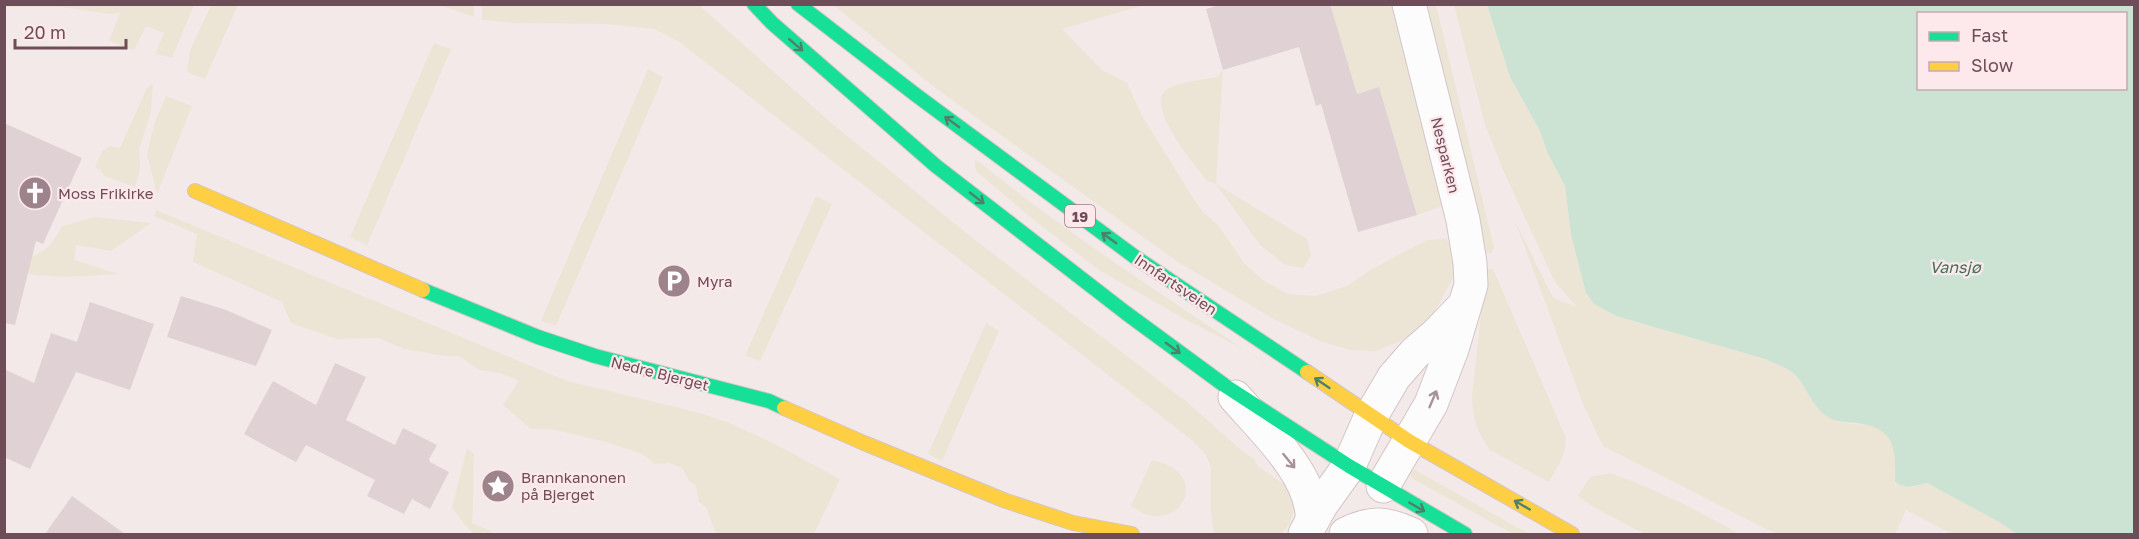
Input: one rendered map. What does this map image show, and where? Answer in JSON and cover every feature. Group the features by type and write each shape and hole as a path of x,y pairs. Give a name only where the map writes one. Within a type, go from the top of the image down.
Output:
{"main road":[{"path":"754,4 772,23 936,166 1126,313 1224,385 1349,466 1465,534"},
{"name":"Innfartsveien","path":"798,4 916,95 1126,250 1409,441 1572,534"},
{"name":"Nedre Bjerget","path":"195,191 398,280 538,338 595,356 769,401 1006,501 1073,523 1132,534"}],"street":[{"name":"Nesparken","path":"1383,486 1431,404 1452,348 1470,285 1470,263 1463,220 1409,4"},
{"path":"1308,528 1349,466 1371,416 1394,377 1464,307"},
{"path":"1224,385 1298,472 1307,487 1313,512 1308,528"},
{"path":"1346,534 1374,524 1383,524 1411,534"}],"shaded area":[{"path":"4,5 194,5 172,58 155,54 164,33 146,26 134,50 109,41 120,13 111,14 60,7 5,7"},
{"path":"211,5 238,5 205,79 187,72 190,51"},
{"path":"439,5 474,5 474,17"},
{"path":"482,5 699,5 829,121 970,236 1187,402 1254,459 1258,466 1286,486 1293,494 1295,507 1290,523 1282,534 1214,534 1211,513 1211,468 1206,455 1193,441 678,41 654,29 607,24 516,23 482,20"},
{"path":"833,5 1144,5 1062,29 1102,70 1127,83 1141,114 1193,198 1203,212 1218,225 1244,263 1264,281 1288,294 1315,296 1347,286 1369,271 1428,240 1445,239 1455,246 1454,276 1434,313 1418,331 1396,343 1375,351 1350,350 1320,341 1272,318 1178,262 938,90"},
{"path":"1330,5 1394,5 1424,115 1442,206 1417,215 1379,87 1357,94"},
{"path":"1425,5 1436,5 1494,248 1491,253 1483,253"},
{"path":"1454,5 1487,5 1510,77 1540,131 1547,152 1565,186 1571,235 1586,293 1594,304 1616,316 1765,359 1782,367 1794,375 1818,405 1835,419 1871,426 1884,432 1894,449 1895,481 1913,487 1927,483 2017,534 1952,534 1906,510 1895,534 1776,534 1603,446 1583,404 1515,221 1553,298 1577,307 1555,282 1504,172 1485,125"},
{"path":"434,43 451,49 367,245 350,237"},
{"path":"648,69 663,77 556,326 541,321"},
{"path":"1223,70 1216,184 1207,181 1184,151 1167,124 1161,100 1164,92 1174,86 1217,77"},
{"path":"153,83 151,112 139,149 140,168 135,187 104,176 101,170 95,168 102,151 110,146 120,148 147,88"},
{"path":"166,96 192,106 157,194 147,154 155,122"},
{"path":"974,160 1101,253 1244,350 1099,270 1035,221 976,171"},
{"path":"1216,184 1307,239 1311,255 1303,268 1285,265 1260,245"},
{"path":"816,196 832,204 760,361 745,356"},
{"path":"156,210 567,381 700,413 727,422 769,441 840,479 814,534 716,534 706,507 699,502 696,485 689,481 683,469 670,463 655,464 642,454 606,442 551,429 531,429 503,405 519,381 500,373 479,370 459,356 444,356 404,349 378,338 337,339 291,323 282,302 193,262 197,234 154,216"},
{"path":"95,217 151,223 111,251 76,245 74,260 119,274 38,275 11,270 5,261 40,253 51,244 62,226"},
{"path":"1486,269 1493,269 1566,438 1563,456 1549,482 1490,450 1476,424 1472,395"},
{"path":"986,323 999,331 942,461 928,454"},
{"path":"467,448 474,454 472,523 491,531 492,534 473,534 452,508"},
{"path":"1152,460 1170,466 1185,482 1184,500 1179,507 1171,513 1160,516 1146,514 1131,506"},
{"path":"1415,470 1529,534 1513,534 1413,479 1410,474"},
{"path":"1610,473 1676,500 1739,534 1644,534 1578,496 1590,477"}],"water":[{"name":"Vansjø","path":"1487,5 2134,5 2134,534 2017,534 1927,483 1902,486 1895,481 1893,448 1885,434 1868,425 1838,421 1828,417 1814,404 1797,377 1786,369 1765,359 1616,316 1594,304 1586,293 1571,235 1565,186 1547,152 1540,131 1510,77"}],"building":[{"path":"1223,4 1330,4 1357,94 1379,87 1417,215 1358,232 1321,104 1316,106 1299,47 1223,70 1206,9"},
{"name":"Moss Frikirke","path":"4,123 82,158 43,244 36,241 15,325 4,323"},
{"path":"181,296 226,310 272,330 256,366 167,337"},
{"path":"90,302 154,324 130,390 76,372 30,469 4,457 4,369 34,383 51,333 77,342"},
{"path":"335,363 366,377 346,420 395,445 403,428 437,445 429,459 430,462 449,472 430,509 412,499 404,514 367,496 375,480 306,445 296,462 244,434 273,381 316,405"},
{"path":"72,496 125,534 45,534"}],"traffic: fast":[{"path":"754,4 772,23 936,166 1126,313 1224,385 1349,466 1465,534"},
{"path":"798,4 916,95 1135,257 1307,372"},
{"path":"423,290 538,337 595,356 769,401 784,408"}],"traffic: slow":[{"path":"195,191 423,290"},
{"path":"1307,372 1409,441 1572,534"},
{"path":"784,408 1006,501 1073,523 1132,534"}],"place":[{"name":"Moss Frikirke","path":"35,193"},
{"name":"Myra","path":"674,281"},
{"name":"Brannkanonen på Bjerget","path":"498,486"}]}
